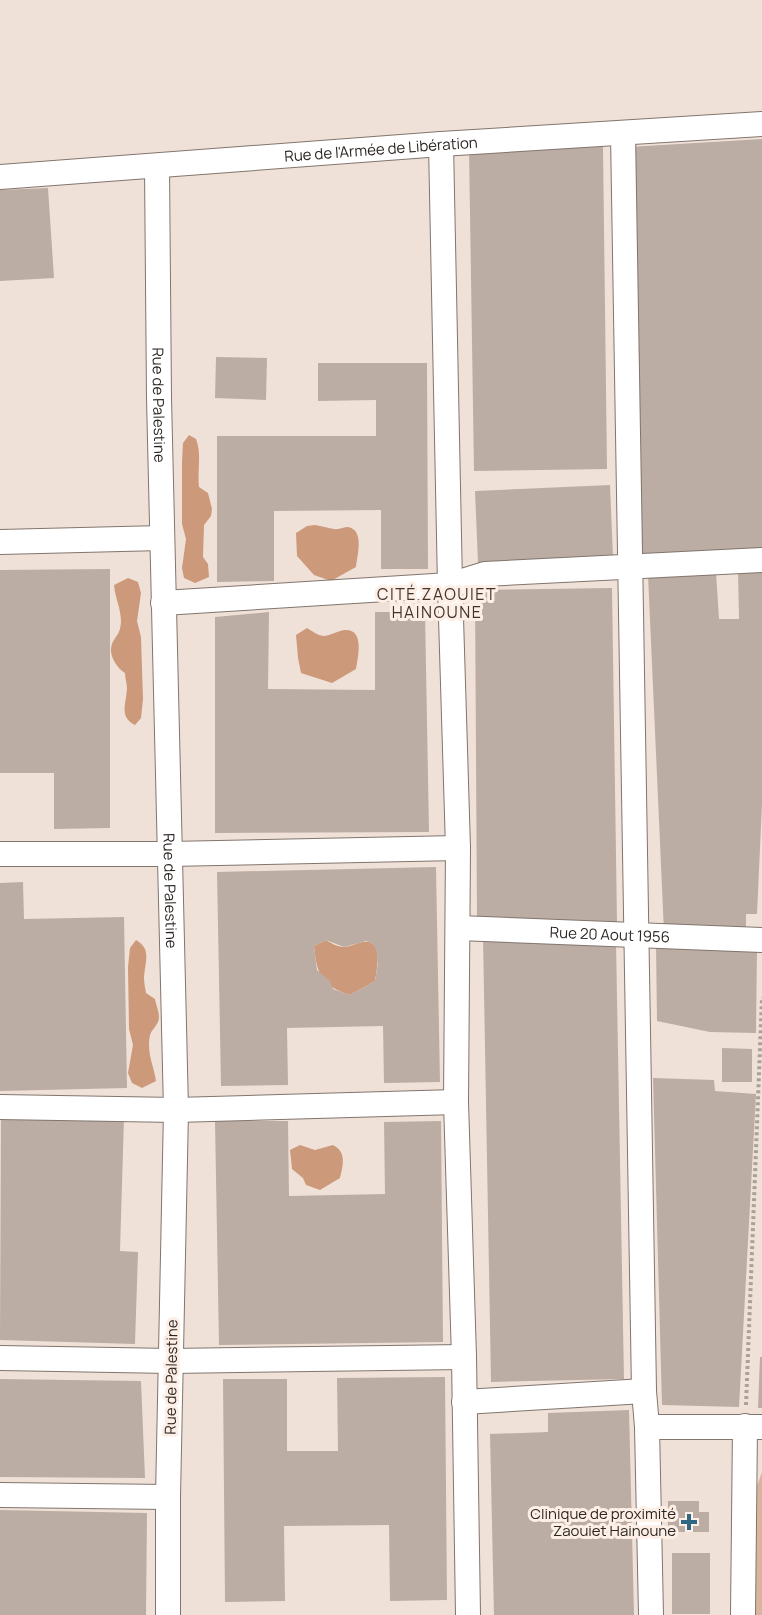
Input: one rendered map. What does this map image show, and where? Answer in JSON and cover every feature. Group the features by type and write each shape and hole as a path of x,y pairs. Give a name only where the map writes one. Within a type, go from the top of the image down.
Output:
{"street":[{"name":"Rue de l'Armée de Libération","path":"0,177 441,144 762,124"},
{"path":"623,134 644,1391 647,1427 651,1615"},
{"path":"441,144 458,848 456,1102 464,1357 468,1615"},
{"name":"Rue de Palestine","path":"157,167 163,603 176,1110 168,1497 168,1615"},
{"path":"0,542 162,538"},
{"path":"163,603 450,585 485,574 762,560"},
{"path":"0,854 169,854 458,848"},
{"name":"Rue 20 Aout 1956","path":"458,928 762,940"},
{"path":"0,1107 176,1110 456,1102"},
{"path":"0,1358 171,1361 464,1357"},
{"path":"464,1402 644,1391"},
{"path":"647,1427 754,1427 743,1615"},
{"path":"0,1495 168,1497"}],"path":[{"path":"754,1427 762,997"}],"shaded area":[{"path":"189,435 196,439 198,445 199,487 208,493 212,509 211,516 204,525 203,557 208,564 209,577 195,583 184,578 182,568 186,539 182,524 183,443"},
{"path":"315,525 334,529 348,527 357,533 359,544 356,567 331,581 314,575 297,556 296,533 307,526"},
{"path":"128,578 138,582 141,593 137,621 141,637 143,699 141,718 135,725 125,714 127,689 125,673 116,665 111,652 121,622 114,585"},
{"path":"307,628 322,636 344,630 355,634 359,644 356,669 332,683 301,673 296,635"},
{"path":"136,940 146,952 144,977 146,993 155,999 159,1016 151,1033 149,1044 156,1081 142,1088 132,1083 128,1073 133,1045 129,1029 128,967 130,948"},
{"path":"326,940 341,947 363,942 370,942 374,945 378,956 375,981 350,995 327,983 319,972 314,946"},
{"path":"300,1145 315,1150 333,1145 337,1148 343,1160 340,1178 320,1190 306,1185 303,1178 292,1169 290,1150"},
{"path":"762,1472 762,1615 754,1615 757,1486"}],"building":[{"path":"762,139 762,549 641,555 629,147"},
{"path":"603,147 607,469 474,471 469,149"},
{"path":"48,188 54,278 0,281 0,190"},
{"path":"216,357 267,358 266,400 215,398"},
{"path":"318,363 427,363 428,569 381,569 381,510 274,511 274,581 217,582 217,436 376,436 376,400 318,401"},
{"path":"610,485 613,557 478,563 475,491"},
{"path":"110,569 110,828 54,829 54,773 0,773 0,570"},
{"path":"762,569 762,804 757,914 746,914 746,936 664,932 648,575 716,572 719,619 739,619 738,571"},
{"path":"612,588 617,922 477,921 475,590"},
{"path":"269,612 268,689 375,690 375,612 425,612 429,832 215,833 215,617"},
{"path":"436,867 440,1082 384,1083 383,1026 287,1028 288,1085 221,1086 217,872","holes":["326,940 344,947 366,941 373,944 377,952 378,964 375,981 350,995 333,989 330,981 317,970 314,946"]},
{"path":"23,882 24,919 124,917 127,1088 0,1091 0,883"},
{"path":"483,937 616,942 624,1379 491,1382"},
{"path":"656,945 757,948 756,1033 710,1032 657,1021"},
{"path":"722,1048 752,1049 752,1082 722,1082"},
{"path":"653,1078 714,1080 715,1091 756,1094 739,1407 662,1405"},
{"path":"1,1113 124,1117 120,1251 138,1252 135,1344 0,1340"},
{"path":"215,1121 288,1121 289,1196 385,1194 384,1122 441,1121 443,1342 219,1345"},
{"path":"760,1357 762,1357 762,1408 758,1408"},
{"path":"445,1377 447,1600 390,1601 389,1525 284,1526 285,1601 225,1602 223,1379 287,1379 287,1451 338,1451 337,1378"},
{"path":"0,1379 141,1381 145,1478 0,1477"},
{"path":"629,1410 634,1615 494,1615 490,1434 548,1432 548,1413"},
{"name":"Clinique de proximité Zaouiet Hainoune","path":"668,1501 699,1501 699,1512 709,1512 709,1532 668,1532"},
{"path":"0,1510 147,1513 146,1615 0,1615"},
{"path":"672,1553 710,1553 710,1614 672,1614"}],"place":[{"name":"Clinique de proximité Zaouiet Hainoune","path":"689,1522"}],"district":[{"name":"CITÉ ZAOUIET HAINOUNE","path":"437,603"}]}
